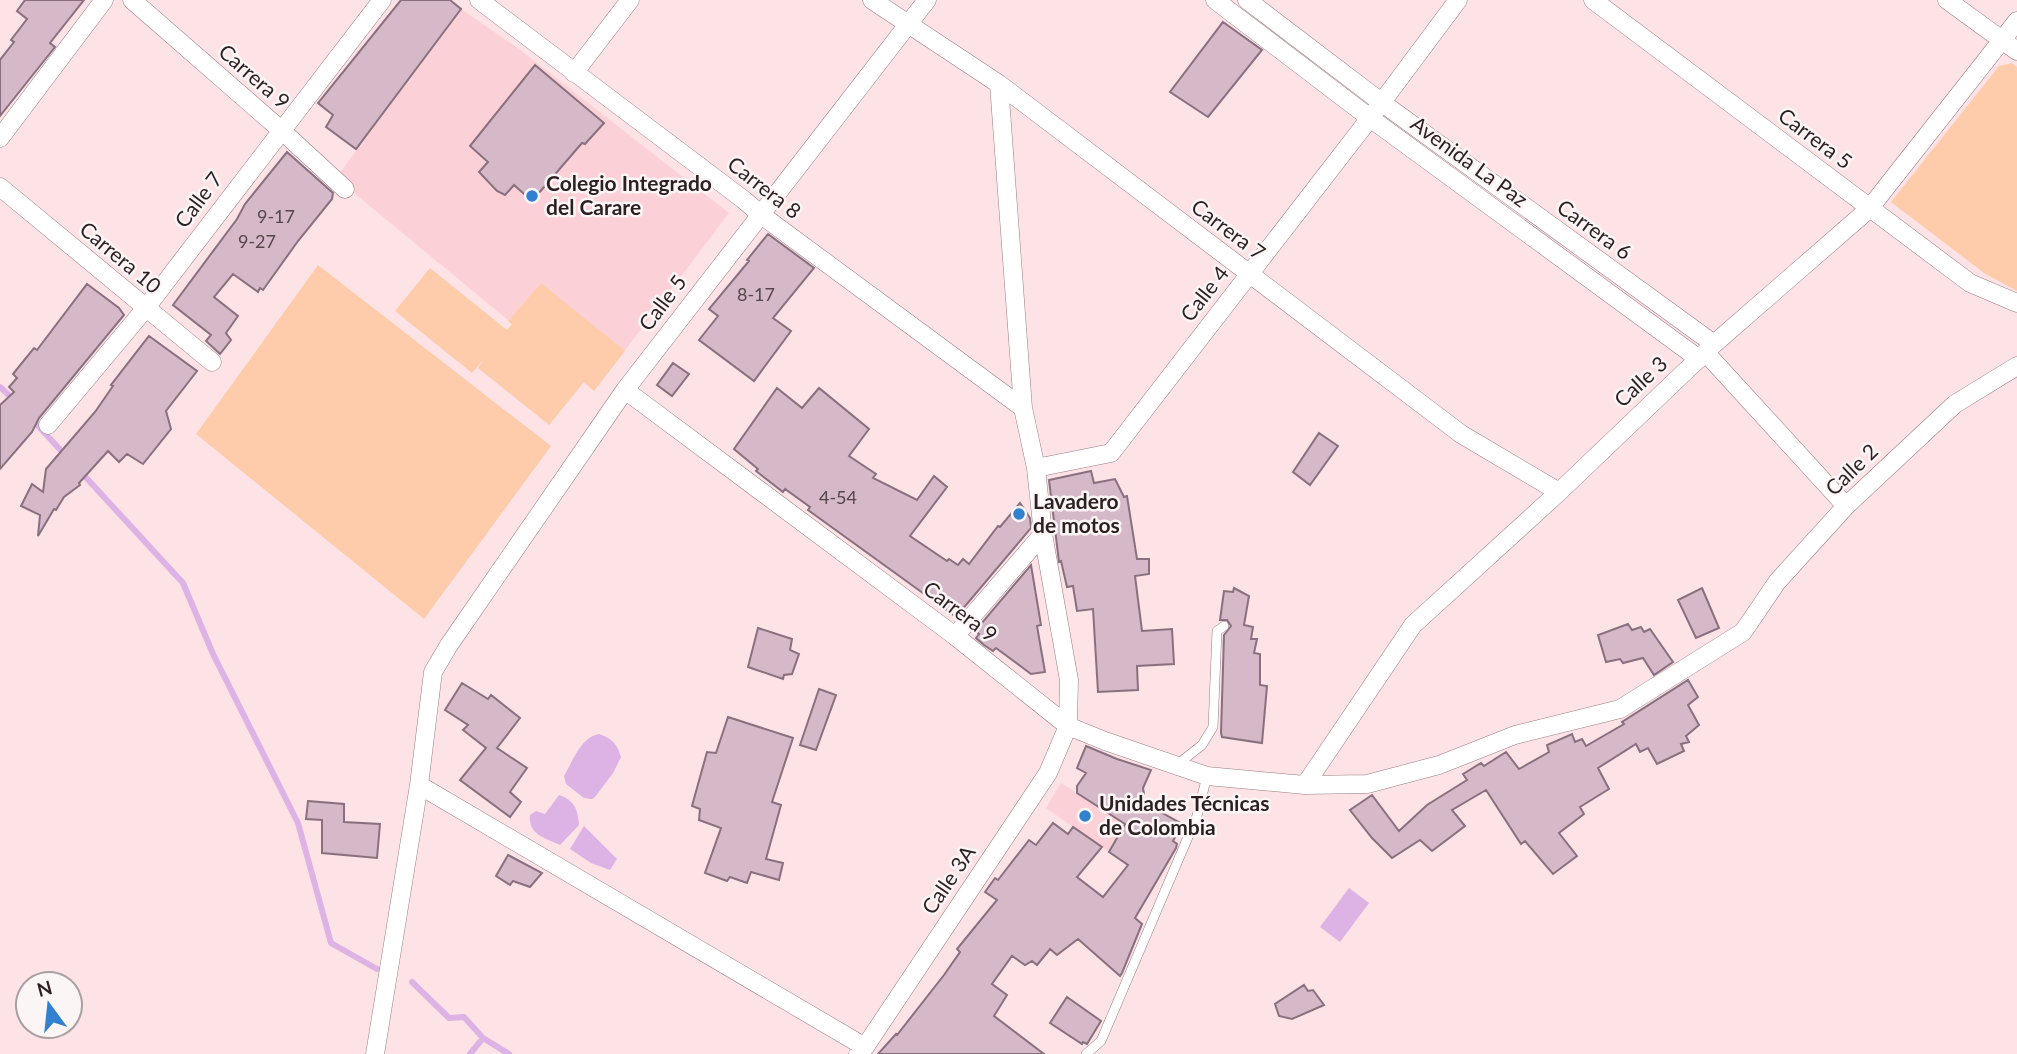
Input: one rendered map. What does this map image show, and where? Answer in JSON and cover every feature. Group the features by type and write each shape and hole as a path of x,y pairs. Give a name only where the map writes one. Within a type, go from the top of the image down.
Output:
{"street":[{"path":"0,138 104,0"},
{"name":"Carrera 9","path":"132,0 281,130 345,190"},
{"name":"Calle 7","path":"48,425 145,309 382,0"},
{"name":"Carrera 8","path":"479,0 760,214 1023,408"},
{"path":"574,73 630,0"},
{"name":"Carrera 7","path":"872,0 999,84 1461,434 1559,492"},
{"name":"Calle 5","path":"375,1054 419,785 433,672 625,390 927,0"},
{"name":"Avenida La Paz","path":"1214,0 1370,118 1706,352"},
{"name":"Carrera 6","path":"1247,0 1706,352 1846,506"},
{"name":"Calle 4","path":"1036,468 1111,453 1458,0"},
{"name":"Carrera 5","path":"1593,0 1970,283 2017,303"},
{"path":"1947,0 2017,51"},
{"name":"Calle 3","path":"1305,785 1413,625 1559,492 1706,352 1869,209 2017,21"},
{"path":"999,84 1023,408 1036,468 1043,534 1069,680 1068,726"},
{"name":"Carrera 10","path":"0,187 212,362"},
{"name":"Calle 2","path":"1743,632 1777,582 1846,506 1955,404 2017,366"},
{"name":"Carrera 9","path":"625,390 956,635 1068,726 1208,776 1305,785 1367,784 1439,765 1516,735 1620,709 1743,632"},
{"path":"956,635 1043,534"},
{"name":"Calle 3A","path":"861,1050 1048,773 1068,726"},
{"path":"419,785 861,1050"}],"lane":[{"path":"1178,764 1202,745 1213,727 1217,631 1224,626"},
{"path":"1086,1054 1101,1041 1197,816 1208,776"}],"shaded area":[{"name":"Colegio Integrado del Carare","path":"461,9 519,49 729,213 594,391 336,178"},
{"path":"2012,63 2017,67 2017,291 1984,273 1891,202 1999,66"},
{"path":"318,265 551,446 424,619 196,434"},
{"path":"430,268 507,330 512,324 508,321 541,283 625,351 594,391 584,382 549,425 478,368 484,359 472,373 395,311"},
{"path":"599,734 613,742 621,757 595,797 584,798 566,784 564,776 582,745"},
{"name":"Unidades Técnicas de Colombia","path":"1061,783 1125,824 1109,852 1046,808"},
{"path":"559,795 574,806 579,825 560,845 539,835 530,822 530,815 536,811 545,814"},
{"path":"584,826 617,859 610,870 591,863 570,849"},
{"path":"1349,888 1369,903 1340,942 1320,927"}],"building":[{"path":"25,0 84,0 50,43 55,47 0,116 0,60 27,19 17,11"},
{"path":"401,0 450,0 461,9 356,149 326,127 333,115 318,103"},
{"path":"1223,22 1262,50 1208,117 1170,92"},
{"path":"535,65 604,123 585,144 582,143 532,201 514,185 505,195 497,191 479,172 488,162 470,146"},
{"path":"287,152 333,193 332,199 263,290 260,288 258,292 233,274 214,297 238,316 226,333 231,340 220,354 206,341 211,335 173,305 237,219 245,204"},
{"path":"768,234 814,268 773,318 791,331 754,381 699,340 718,316 709,309"},
{"path":"87,284 119,308 124,315 0,469 0,405 14,392 9,387 17,378 13,374 34,348 37,350"},
{"path":"149,336 197,371 166,411 171,429 143,464 127,454 119,462 108,451 80,485 54,509 38,536 40,515 21,506 32,484 43,492 46,469 95,412 113,386 111,385"},
{"path":"673,363 689,374 672,396 657,385"},
{"path":"777,388 802,408 819,388 869,429 849,456 876,474 873,478 917,500 934,476 947,487 910,536 947,561 949,559 958,565 963,559 969,564 998,526 1000,527 1020,503 1030,518 1031,528 956,617 808,510 810,507 785,489 783,492 734,449"},
{"path":"1319,433 1338,446 1310,485 1293,472"},
{"path":"1091,471 1094,483 1115,479 1124,497 1127,496 1137,559 1149,559 1149,574 1135,576 1142,631 1172,629 1174,664 1137,666 1138,690 1098,692 1093,609 1077,611 1073,586 1067,587 1061,561 1059,562 1049,480"},
{"path":"1031,565 1041,625 1037,626 1045,672 1031,674 996,648 993,651 984,645 976,638 979,634 975,631"},
{"path":"1234,588 1249,596 1244,625 1253,627 1251,639 1257,639 1254,653 1260,654 1260,685 1267,686 1262,743 1222,737 1221,733 1224,635 1231,626 1227,620 1220,620 1224,591 1233,592"},
{"path":"1702,588 1719,628 1696,638 1678,600"},
{"path":"1628,624 1632,630 1641,627 1644,632 1650,629 1673,662 1654,675 1643,658 1623,663 1620,659 1606,662 1598,635"},
{"path":"758,628 792,639 790,650 799,654 792,674 784,675 783,679 748,667"},
{"path":"1688,680 1698,697 1688,705 1699,725 1686,736 1689,742 1681,744 1684,751 1657,764 1648,748 1640,752 1636,744 1598,768 1609,789 1580,807 1584,814 1559,833 1577,856 1553,874 1525,841 1521,844 1486,790 1452,810 1465,826 1432,851 1420,840 1392,858 1350,810 1372,795 1399,831 1427,805 1467,780 1463,774 1481,763 1484,766 1506,752 1519,769 1549,752 1547,745 1572,734 1575,742 1582,739 1586,746 1624,724 1622,722"},
{"path":"462,683 488,699 491,695 520,718 497,748 527,768 510,792 521,802 510,817 460,780 486,748 463,730 468,725 445,710"},
{"path":"819,689 836,695 816,750 800,745"},
{"path":"728,717 793,738 772,802 781,805 766,859 783,863 779,880 751,872 747,883 730,877 727,881 705,873 721,828 699,820 700,809 692,806 707,752 716,753"},
{"path":"1086,746 1151,770 1143,788 1144,794 1139,800 1182,824 1173,841 1177,844 1176,848 1135,918 1142,924 1120,976 1078,939 1057,955 1050,949 1037,965 1032,961 1025,965 1012,956 992,984 1007,995 994,1016 1044,1054 878,1054 897,1035 944,975 960,952 957,949 997,900 985,892 995,878 998,880 1029,840 1036,845 1053,823 1068,834 1073,827 1102,847 1077,877 1103,897 1128,865 1109,852 1125,824 1077,793 1077,786 1086,773 1077,768"},
{"path":"308,801 344,804 344,822 380,824 377,858 322,853 322,820 306,819"},
{"path":"508,855 542,873 530,887 513,881 510,885 496,876"},
{"path":"1304,985 1308,991 1313,990 1324,1005 1292,1019 1279,1016 1275,1004"},
{"path":"1067,997 1101,1021 1087,1044 1082,1044 1050,1023"}],"waterway":[{"path":"0,387 15,401"},
{"path":"32,419 65,455"},
{"path":"80,471 183,583 213,654 298,823 331,943 377,969"},
{"path":"412,982 449,1018 464,1017 483,1038 509,1054"},
{"path":"470,1054 483,1038"}],"place":[{"name":"Colegio Integrado del Carare","path":"532,196"},
{"name":"Lavadero de motos","path":"1019,514"},
{"name":"Unidades Técnicas de Colombia","path":"1085,816"}]}
